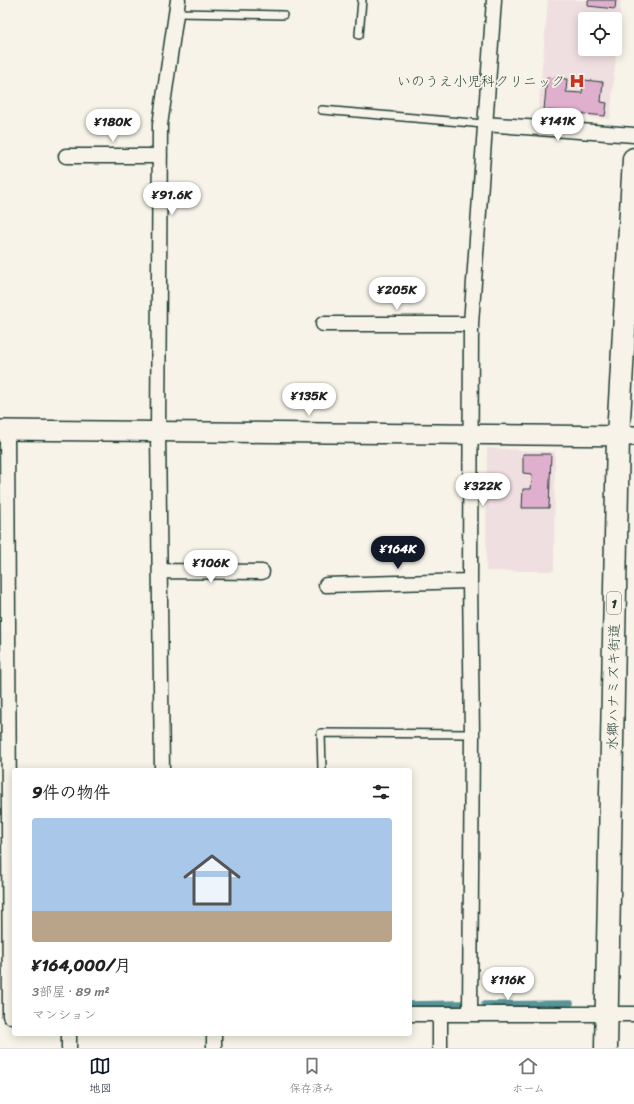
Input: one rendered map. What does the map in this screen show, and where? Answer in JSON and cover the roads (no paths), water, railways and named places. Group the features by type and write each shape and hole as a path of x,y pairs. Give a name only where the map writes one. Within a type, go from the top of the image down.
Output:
{"main road":[{"name":"水郷ハナミズキ街道","path":"606,1048 634,159"}],"street":[{"path":"470,1014 472,734 470,581 470,324 494,0"},
{"path":"162,768 158,431 160,125 177,7"},
{"path":"484,124 634,135"},
{"path":"66,156 160,156"},
{"path":"323,324 470,324"},
{"path":"8,1016 4,430 626,436"},
{"path":"160,571 262,572"},
{"path":"326,585 470,581"},
{"path":"412,1014 634,1014"},
{"path":"440,1014 440,1048"},
{"path":"69,1036 69,1048"},
{"path":"214,1036 214,1048"}],"lane":[{"path":"359,35 362,0"},
{"path":"177,7 283,15"},
{"path":"322,110 484,124"},
{"path":"322,768 321,733 472,734"}],"waterway":[{"path":"412,1004 460,1003"},
{"path":"484,1004 571,1003"}],"place":[{"name":"いのうえ小児科クリニック","path":"577,81"}]}
